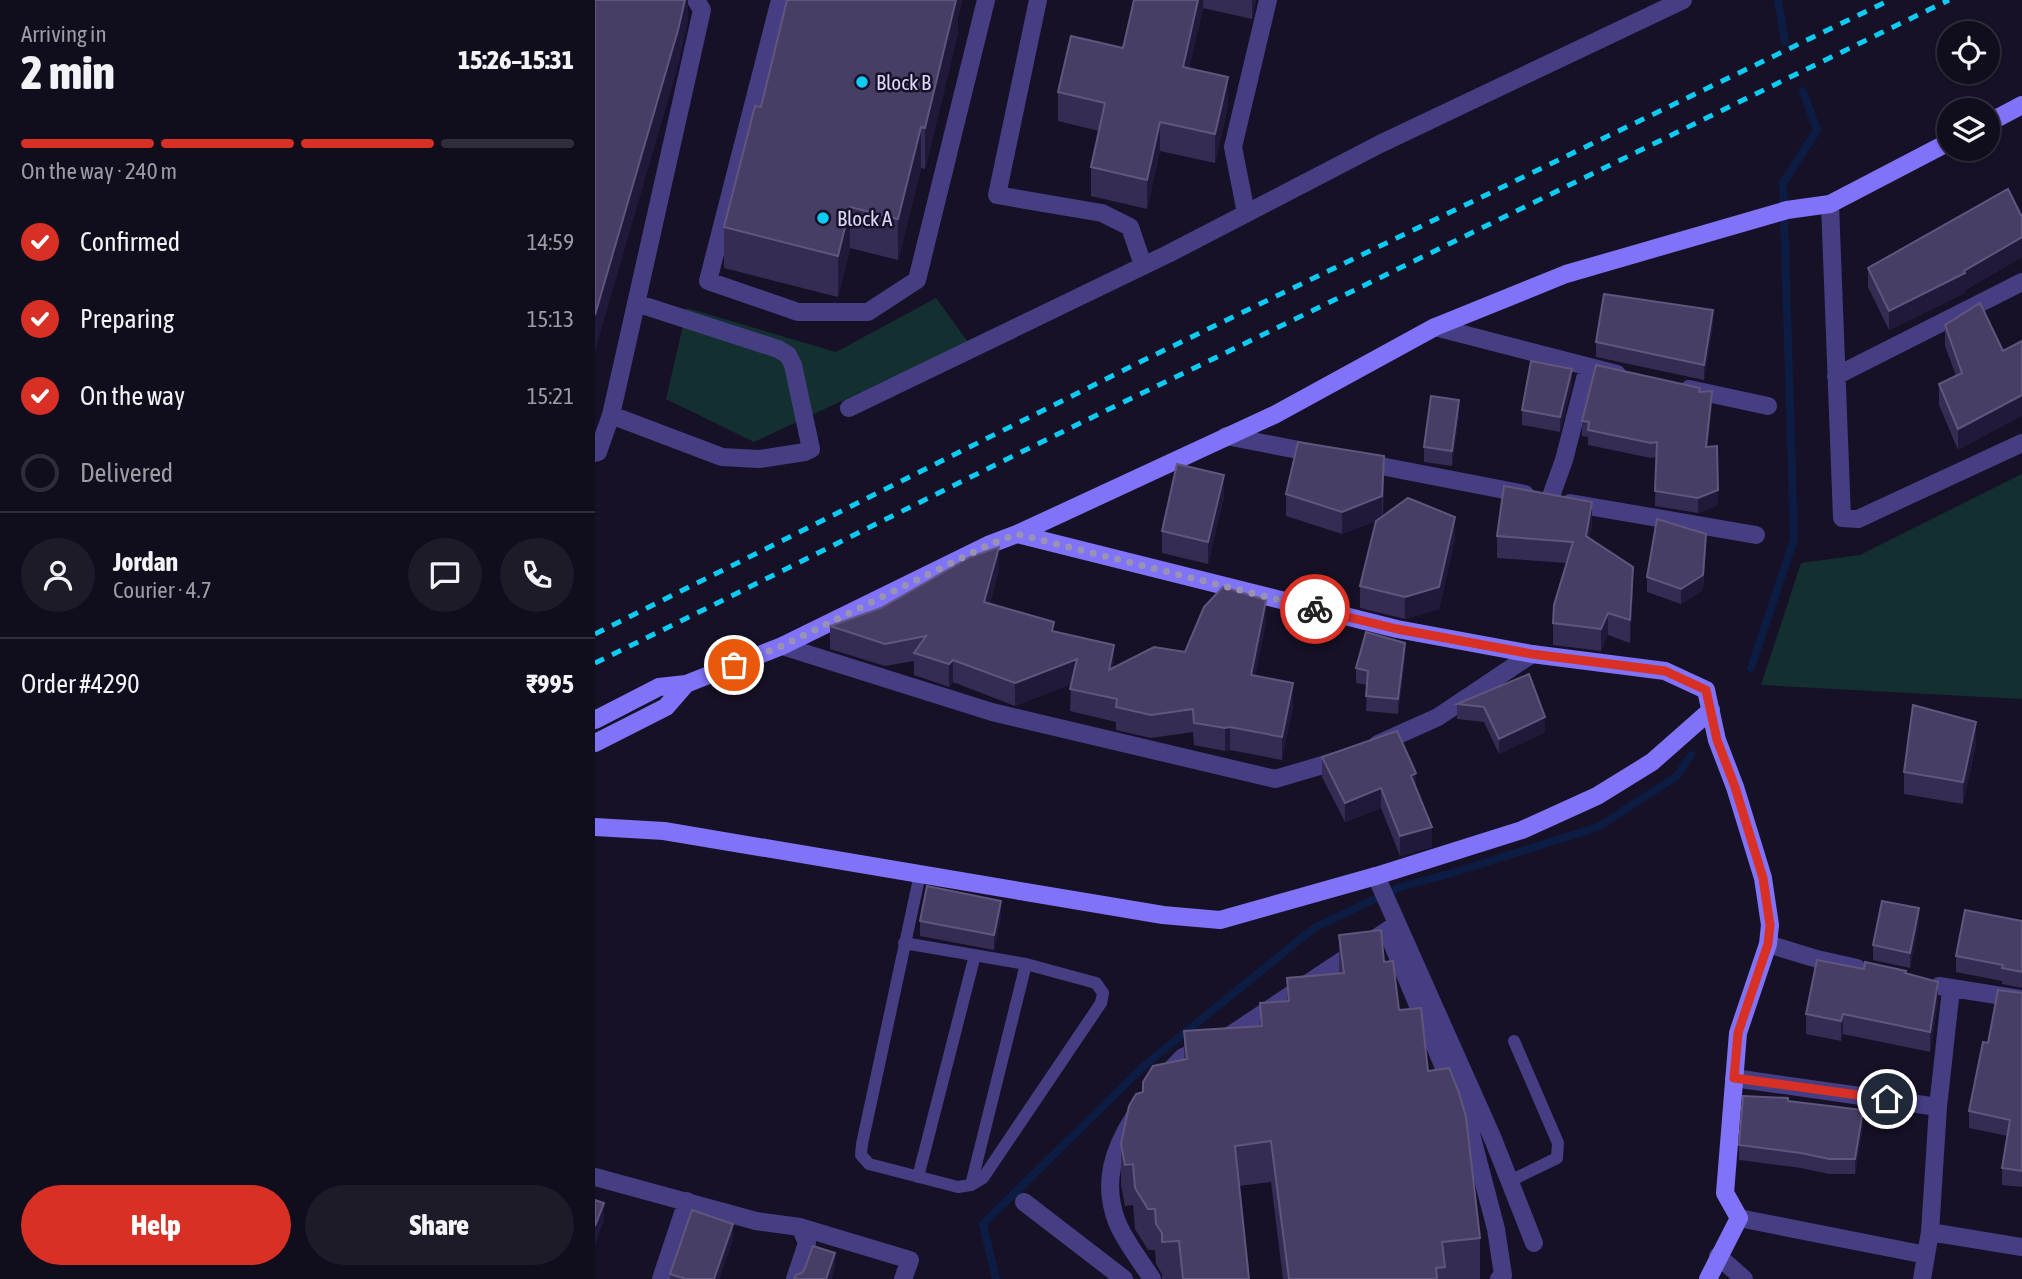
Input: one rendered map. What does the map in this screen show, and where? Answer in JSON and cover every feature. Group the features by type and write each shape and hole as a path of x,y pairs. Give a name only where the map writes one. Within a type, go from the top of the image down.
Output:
{"street":[{"path":"595,453 598,452 611,415 702,10 697,0"},
{"path":"780,0 708,281 798,312 868,312 918,280 986,0"},
{"path":"1038,0 997,195 1102,213 1130,227 1143,265"},
{"path":"1246,213 1233,146 1268,0"},
{"path":"849,408 1143,265 1380,144 1683,0"},
{"path":"2000,116 2022,105"},
{"path":"595,720 659,687 686,684 782,646 988,545 1274,415 1435,327 1566,274 1779,212 1830,204 1937,148"},
{"path":"1830,204 1842,518 1858,519 2022,443"},
{"path":"1836,376 2022,282"},
{"path":"611,415 722,457 759,458 811,449 793,365 788,355 778,349 636,303"},
{"path":"1435,327 1588,368 1640,379"},
{"path":"1550,499 1564,460 1588,368"},
{"path":"1678,387 1768,406"},
{"path":"1226,436 1550,499 1756,535"},
{"path":"1017,534 1397,629 1532,654 1665,671 1706,690 1717,740 1735,787 1763,878 1770,925 1768,944 1738,1033 1725,1193 1739,1218 1926,1255"},
{"path":"782,646 992,712 1275,779 1350,757 1438,717 1532,654"},
{"path":"595,743 666,707 686,684"},
{"path":"595,827 664,831 1163,915 1220,920 1380,885 1523,830 1597,796 1653,762 1711,710"},
{"path":"1380,885 1392,928 1474,1144 1496,1229 1503,1275 1499,1279"},
{"path":"1152,1279 1117,1222 1109,1185 1118,1143 1145,1098 1183,1057 1223,1040 1392,928"},
{"path":"1392,928 1493,1139 1534,1243"},
{"path":"1768,944 1817,960 1870,971"},
{"path":"1924,983 2022,999"},
{"path":"1922,1279 1930,1232 1938,1107 1951,989"},
{"path":"1734,1078 1938,1107"},
{"path":"1474,1144 1493,1139"},
{"path":"595,1177 756,1221 800,1227 910,1259 903,1279"},
{"path":"661,1279 687,1201"},
{"path":"1024,1202 1124,1279"},
{"path":"1708,1279 1739,1218"},
{"path":"795,1279 807,1243 800,1227"},
{"path":"1930,1232 2022,1247"},
{"path":"1718,1256 1744,1279"}],"lane":[{"path":"904,943 1026,964 1096,983 1103,993 1101,1003 983,1178 971,1185 958,1186 869,1164 862,1155 862,1144 904,943 920,874"},
{"path":"918,1177 975,955"},
{"path":"971,1185 1026,964"},
{"path":"1510,1181 1557,1158 1558,1143 1514,1041"}],"green space":[{"path":"936,298 968,342 754,442 666,399 687,308 836,352"},
{"path":"2022,474 2022,699 1761,685 1801,563 1860,555"}],"building":[{"path":"595,0 685,0 595,315"},
{"path":"787,0 956,0 925,128 921,127 898,219 850,207 838,256 724,227 755,106 761,107"},
{"path":"1134,0 1198,0 1183,67 1228,77 1215,134 1160,122 1147,180 1091,167 1105,103 1058,92 1071,36 1123,48"},
{"path":"2008,189 2022,217 2022,237 1964,271 1965,273 1889,311 1868,268"},
{"path":"1604,294 1713,310 1704,365 1596,342"},
{"path":"1980,303 2003,351 2022,341 2022,395 1958,429 1939,384 1962,373 1945,325"},
{"path":"1531,361 1572,369 1560,417 1522,410"},
{"path":"1596,365 1700,388 1699,392 1712,391 1706,447 1717,446 1718,490 1698,498 1655,491 1657,442 1588,430 1589,422 1582,421"},
{"path":"1431,396 1459,400 1452,451 1424,447"},
{"path":"1298,442 1384,456 1382,496 1342,512 1286,494"},
{"path":"1177,464 1224,475 1208,542 1162,531"},
{"path":"1504,486 1592,502 1586,536 1633,567 1630,620 1608,613 1601,629 1553,623 1554,605 1573,542 1497,536"},
{"path":"1408,498 1455,517 1439,587 1405,597 1360,586 1376,521"},
{"path":"1657,519 1706,534 1703,575 1681,589 1647,577"},
{"path":"999,547 984,602 1054,622 1052,631 1114,645 1109,670 1154,647 1185,652 1204,607 1223,587 1266,600 1251,675 1293,683 1282,737 1194,723 1193,709 1151,715 1116,707 1117,699 1070,689 1077,659 1015,683 953,660 949,664 914,653 926,636 885,644 830,626 881,608 970,557"},
{"path":"1366,632 1405,643 1398,699 1366,696 1368,671 1356,668"},
{"path":"1529,674 1545,717 1499,739 1484,707 1457,704"},
{"path":"1913,705 1976,722 1963,782 1904,772"},
{"path":"1397,731 1416,773 1411,776 1432,827 1400,836 1381,788 1345,803 1322,757"},
{"path":"927,886 1001,901 994,935 920,921"},
{"path":"1882,901 1919,908 1910,953 1873,945"},
{"path":"1965,910 2022,921 2022,972 2002,968 2003,965 1956,956"},
{"path":"1381,930 1384,962 1393,961 1399,1010 1421,1008 1428,1071 1449,1068 1459,1093 1466,1117 1480,1238 1442,1242 1445,1267 1436,1268 1437,1279 1289,1279 1271,1141 1235,1146 1249,1279 1183,1279 1179,1241 1162,1242 1162,1233 1156,1224 1155,1209 1148,1209 1135,1188 1133,1164 1125,1165 1121,1144 1129,1106 1136,1094 1143,1092 1143,1082 1153,1066 1187,1059 1184,1031 1262,1026 1260,1003 1289,1001 1287,978 1344,973 1339,935"},
{"path":"1817,960 1864,969 1865,962 1906,971 1905,973 1938,982 1930,1032 1843,1014 1841,1021 1806,1014"},
{"path":"1998,990 2022,993 2022,1171 2002,1168 2010,1120 1969,1111 1983,1042 1988,1043"},
{"path":"1743,1096 1788,1098 1788,1101 1863,1110 1855,1159 1829,1159 1739,1145"},
{"path":"595,1200 604,1203 595,1226"},
{"path":"692,1210 733,1224 714,1279 686,1279 670,1274"},
{"path":"813,1246 835,1253 826,1279 794,1279 805,1268"}],"waterway":[{"path":"1778,0 1785,42"},
{"path":"1751,668 1794,539 1783,183 1817,130 1803,91"},
{"path":"996,1279 983,1224 1144,1066 1314,928 1400,887 1598,827 1677,776 1691,755"}],"railway":[{"path":"595,634 1146,359 1890,0"},
{"path":"595,663 1949,0"}],"way so far":[{"path":"734,665 782,646 988,545 1017,534 1063,548 1315,609"}],"place":[{"name":"Block B","path":"862,82"},
{"name":"Block A","path":"823,218"}],"route":[{"path":"1315,609 1397,629 1532,654 1665,671 1706,690 1717,740 1735,787 1763,878 1770,925 1768,944 1738,1033 1734,1078 1887,1099"}]}
